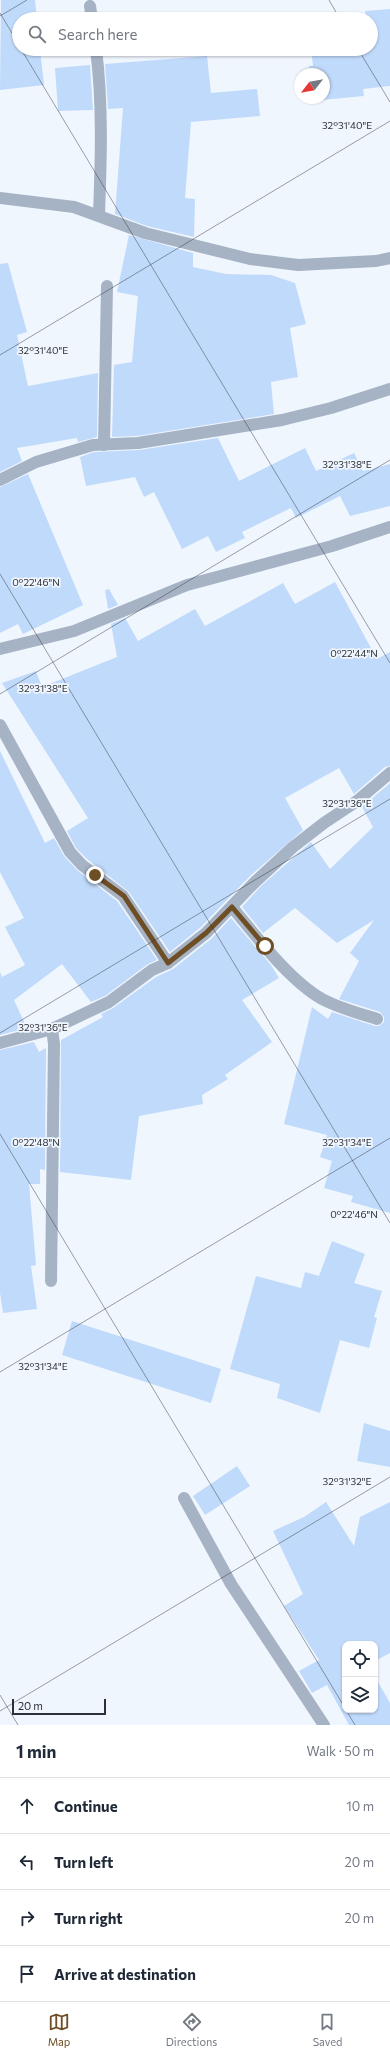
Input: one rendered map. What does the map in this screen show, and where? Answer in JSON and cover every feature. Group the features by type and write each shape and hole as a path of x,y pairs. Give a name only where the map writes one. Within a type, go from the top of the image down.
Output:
{"street":[{"path":"90,6 91,12"},
{"path":"97,56 101,103 99,215"},
{"path":"0,198 74,207 145,232 250,259 298,265 376,261 390,258"},
{"path":"104,445 107,286"},
{"path":"0,480 36,462 93,445 138,443 282,420 331,408 390,389"},
{"path":"0,649 74,631 187,585 332,546 390,527"},
{"path":"0,725 70,852 82,865 124,896 168,963"},
{"path":"0,1043 52,1029 109,1002 152,970 168,963 206,933 255,882 292,847 357,801 390,773"},
{"path":"232,907 265,946 300,982 322,998 347,1010 377,1019"},
{"path":"51,1281 54,1044 52,1029"},
{"path":"184,1498 231,1584 324,1725"}],"building":[{"path":"1,0 35,0 36,12 12,12 12,56 41,56 44,85 0,90"},
{"path":"390,9 390,86 363,89 364,96 330,99 330,68 309,68 309,66 313,66 312,56 378,56 378,12 365,12"},
{"path":"207,56 211,93 257,89 260,116 191,122 185,198 195,199 194,237 147,226 115,214 123,108 108,109 105,64"},
{"path":"90,65 93,110 58,111 55,68"},
{"path":"129,235 193,253 193,267 226,274 271,275 295,283 306,324 290,328 298,377 271,382 274,414 137,436 112,437 114,365 132,362 138,296 117,292"},
{"path":"8,263 27,332 17,335 28,386 98,373 97,437 78,442 77,438 17,448 22,461 0,472 0,264"},
{"path":"218,438 239,481 305,448 316,471 354,453 363,471 390,464 390,506 350,516 340,496 296,518 291,508 242,532 245,538 216,552 208,536 182,549 154,492 144,497 135,477 86,486 80,457 94,452 139,450"},
{"path":"28,474 83,605 23,634 18,624 0,633 0,487"},
{"path":"335,582 377,659 390,652 390,766 385,767 354,794 339,768 285,798 303,830 250,876 201,927 170,952 129,892 87,859 76,848 67,831 88,818 2,683 36,671 42,687 117,657 111,624 125,618 138,641 195,609 205,626 283,583 295,604"},
{"path":"109,589 118,605 108,609 105,590"},
{"path":"0,751 45,843 54,838 64,856 77,870 117,901 157,960 148,964 105,996 91,1002 62,964 14,1000 27,1028 0,1035 0,972 2,977 25,965 5,927 24,918 0,872"},
{"path":"390,783 390,1213 351,1202 353,1196 324,1188 332,1161 320,1157 327,1135 284,1124 312,1007 328,1019 332,1012 375,1026 379,1026 384,1022 384,1017 380,1012 339,999 359,961 350,953 374,920 337,943 295,908 263,933 242,907 260,887 311,842 330,869 373,827 362,807"},
{"path":"231,918 271,965 279,978 242,1000 272,1042 225,1075 228,1079 202,1095 203,1104 139,1116 131,1180 60,1172 61,1040 103,1017 101,1014 113,1008 156,977 173,969 211,939"},
{"path":"34,1042 39,1052 46,1048 45,1170 40,1169 40,1184 29,1184 36,1265 31,1266 37,1309 3,1313 0,1293 0,1050"},
{"path":"332,1241 365,1254 354,1283 382,1291 374,1317 377,1318 369,1348 340,1340 320,1413 277,1398 280,1384 230,1369 256,1276 301,1288 305,1272 319,1276"},
{"path":"72,1321 221,1369 211,1403 62,1355"},
{"path":"364,1423 390,1431 390,1467 357,1461"},
{"path":"237,1466 250,1486 205,1515 193,1496"},
{"path":"326,1502 354,1546 360,1517 390,1502 390,1653 378,1659 378,1641 342,1641 342,1712 327,1685 312,1693 299,1671 319,1660 284,1606 303,1594 273,1531 304,1517"},
{"path":"378,1682 390,1703 390,1725 349,1725 342,1713 378,1713"}],"route":[{"path":"95,875 112,885 124,896 168,963 206,933 232,907 265,946"}]}
